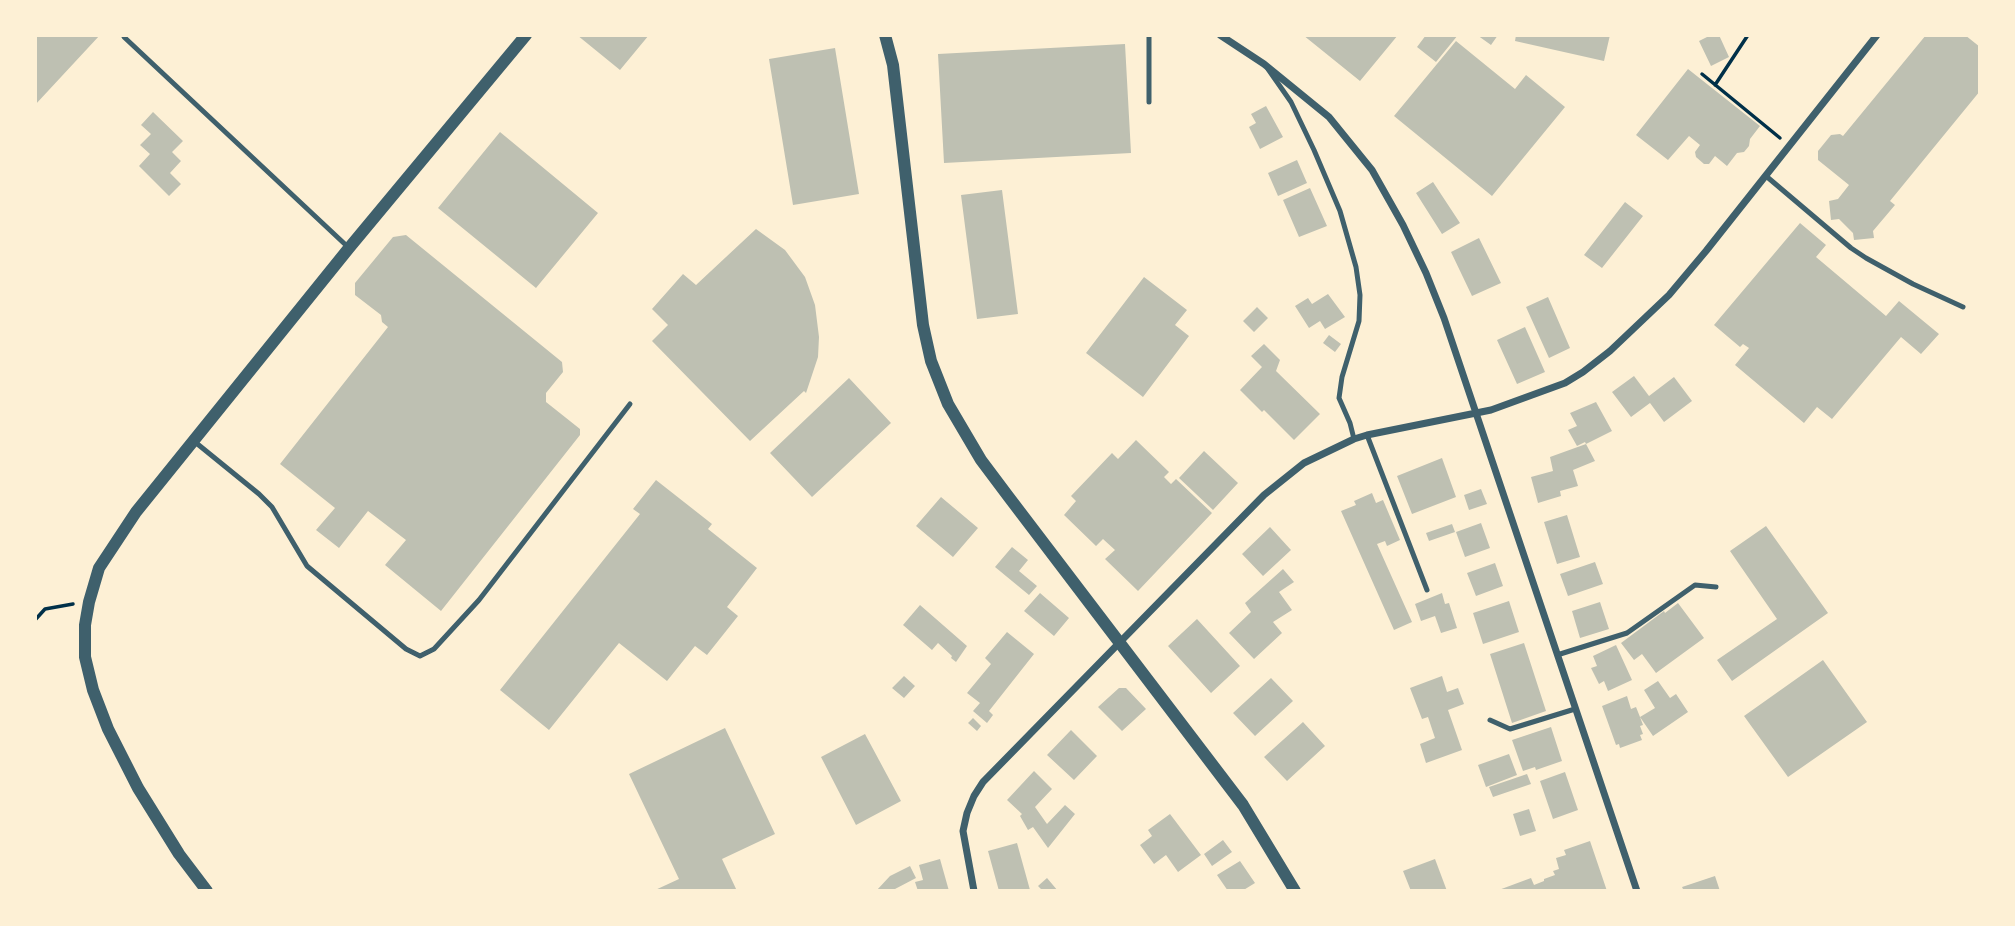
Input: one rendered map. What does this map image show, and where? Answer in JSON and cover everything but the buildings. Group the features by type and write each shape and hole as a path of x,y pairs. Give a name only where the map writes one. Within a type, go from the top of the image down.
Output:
{"street":[{"path":"207,891 178,854 138,788 108,729 93,690 85,657 85,625 99,568 136,512 349,248 526,35"},
{"path":"885,35 892,65 923,325 930,360 939,384 958,422 982,460 1243,805 1295,891"},
{"path":"1220,35 1264,64 1329,117 1366,162 1390,199 1430,284 1637,891"},
{"path":"974,891 963,831 974,796 993,770 1275,486 1304,463 1354,439 1491,410 1565,383 1583,372 1610,351 1669,295 1877,35"}],"lane":[{"path":"1149,35 1149,102"},
{"path":"124,37 349,248"},
{"path":"1264,64 1291,102 1314,150 1340,211 1356,267 1360,295 1359,321 1342,377 1339,398 1354,439"},
{"path":"1766,176 1866,258 1963,307"},
{"path":"194,441 272,507 307,566 406,649 420,656 435,649 479,600 630,404"},
{"path":"1367,435 1427,590"},
{"path":"1557,656 1627,633 1695,585 1716,587"},
{"path":"1490,720 1510,729 1575,709"}],"path":[{"path":"1715,85 1748,35"},
{"path":"1702,75 1790,146"},
{"path":"35,620 44,609 89,602"}]}
